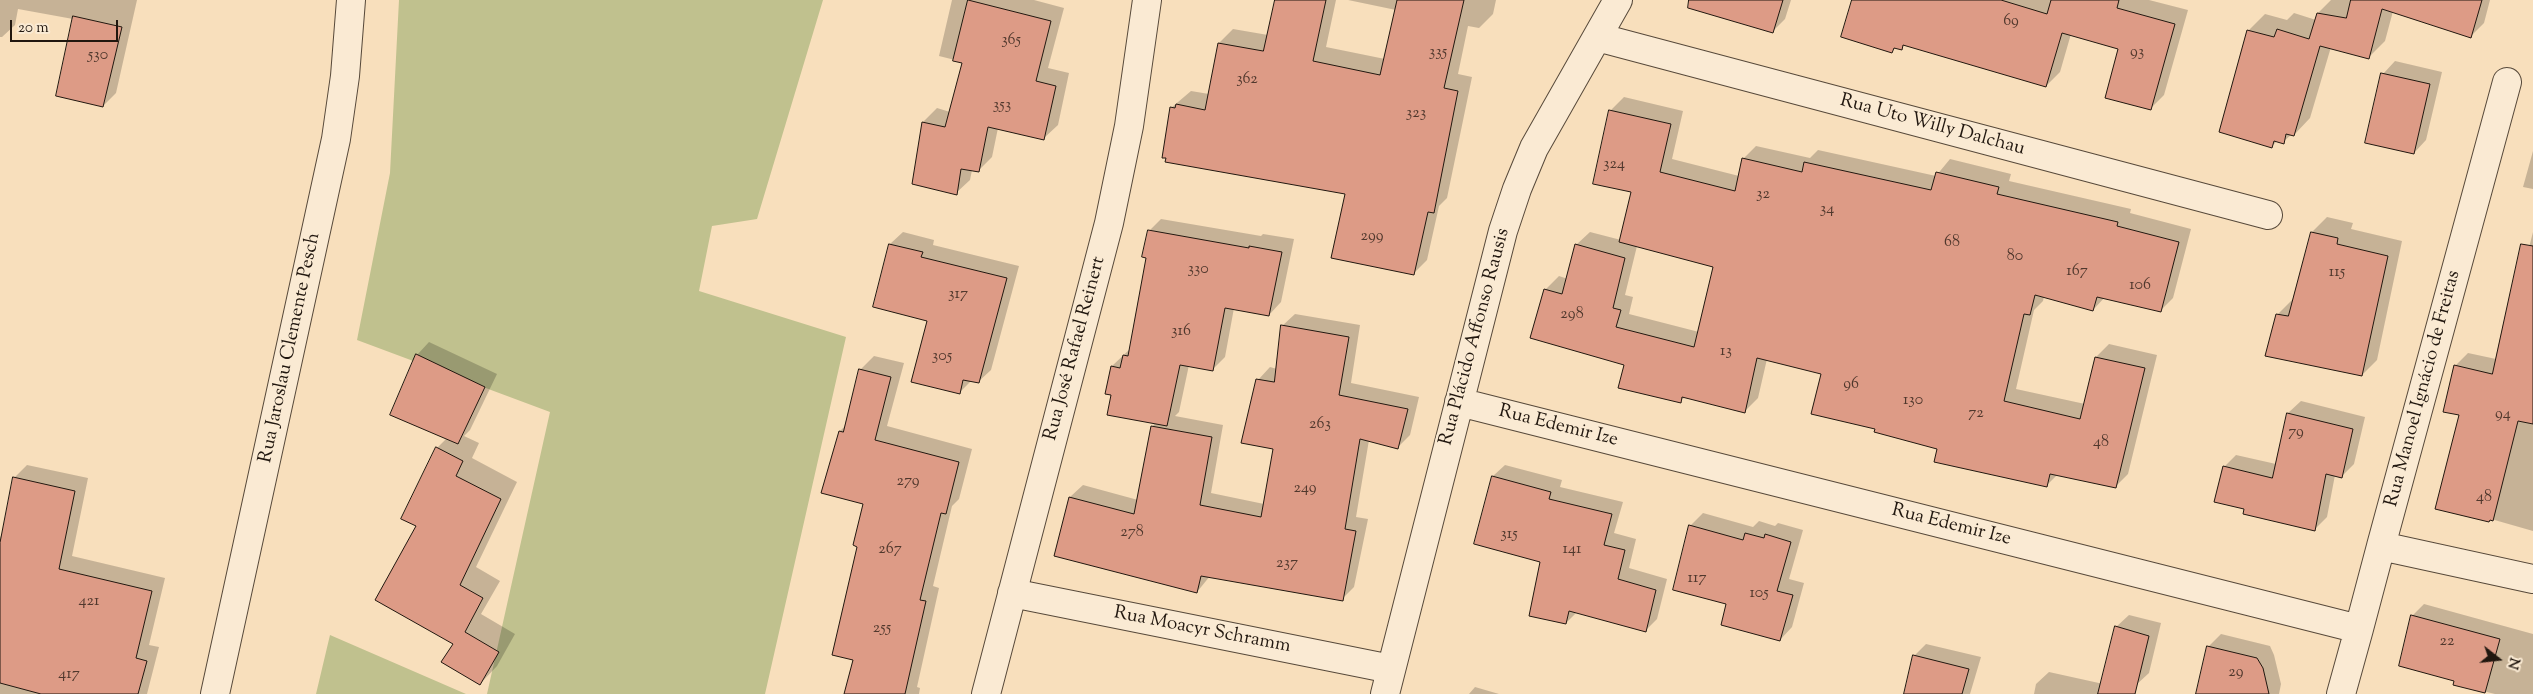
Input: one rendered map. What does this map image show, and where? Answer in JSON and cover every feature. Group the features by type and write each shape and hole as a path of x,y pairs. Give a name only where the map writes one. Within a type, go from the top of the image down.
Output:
{"street":[{"name":"Rua Jaroslau Clemente Pesch","path":"215,694 336,139 345,76 351,0"},
{"name":"Rua José Rafael Reinert","path":"986,694 1109,223 1128,126 1147,0"},
{"name":"Rua Plácido Affonso Rausis","path":"1388,681 1503,230 1534,148 1618,0"},
{"name":"Rua Uto Willy Dalchau","path":"1597,37 2268,215"},
{"name":"Rua Manoel Ignácio de Freitas","path":"2381,546 2508,82"},
{"name":"Rua Edemir Ize","path":"1459,402 2359,629"},
{"path":"2341,694 2381,546 2533,579"},
{"name":"Rua Moacyr Schramm","path":"1012,593 1388,681"}],"green space":[{"path":"399,0 823,0 757,219 712,226 699,291 846,337 765,694 487,694 550,412 357,340 390,173"},
{"path":"330,635 466,694 316,694"}],"building":[{"path":"968,0 1051,21 1036,81 1056,86 1044,140 988,127 979,172 961,169 957,195 912,184 922,122 945,127 962,63 953,61"},
{"path":"1275,0 1326,0 1313,61 1380,75 1397,0 1464,0 1444,88 1458,91 1434,213 1428,212 1414,275 1331,258 1345,194 1165,162 1166,158 1162,158 1170,107 1175,108 1176,104 1205,110 1218,43 1263,51"},
{"path":"1689,0 1783,0 1773,33 1688,8"},
{"path":"1852,0 2001,0 2047,14 2051,0 2119,0 2117,8 2175,24 2151,110 2105,98 2118,49 2062,33 2046,87 1903,45 1902,50 1894,48 1892,53 1841,37"},
{"path":"2351,0 2482,0 2471,38 2382,9 2369,59 2320,46 2294,136 2286,134 2284,144 2274,141 2272,148 2219,132 2247,30 2274,37 2277,29 2309,39 2317,13 2346,18"},
{"path":"73,16 122,27 103,107 56,96"},
{"path":"2381,73 2430,84 2414,154 2365,143"},
{"path":"1609,110 1671,124 1660,172 1735,191 1742,158 1802,172 1804,162 1931,190 1936,172 1999,187 1997,194 2118,222 2117,226 2179,242 2161,312 2097,297 2093,311 2035,295 2030,315 2024,314 2004,401 2080,419 2095,357 2145,368 2116,488 2050,474 2047,487 1934,462 1937,449 1874,432 1875,429 1811,414 1821,374 1757,358 1745,413 1682,397 1681,403 1618,388 1624,365 1530,338 1544,289 1562,294 1575,244 1625,258 1613,308 1621,310 1616,327 1694,347 1713,267 1619,242 1631,192 1593,184"},
{"path":"1148,230 1282,252 1269,316 1225,308 1213,371 1180,365 1167,426 1107,415 1111,395 1105,394 1111,366 1120,368 1123,355 1128,356 1146,258 1142,257"},
{"path":"2311,232 2338,238 2337,244 2388,256 2362,376 2265,356 2276,314 2288,316"},
{"path":"889,244 923,252 921,257 1007,278 979,383 963,380 960,394 911,382 927,321 873,307"},
{"path":"2521,244 2533,246 2533,424 2518,421 2493,521 2490,520 2489,522 2435,509 2459,415 2443,412 2454,365 2492,374"},
{"path":"1281,325 1349,337 1339,395 1408,409 1398,449 1360,439 1345,529 1356,531 1343,601 1201,576 1197,593 1054,556 1069,497 1134,514 1151,426 1212,437 1200,505 1261,517 1273,449 1241,443 1256,379 1274,382"},
{"path":"416,354 485,387 458,444 390,415"},
{"path":"859,369 891,377 875,440 959,462 946,514 941,513 920,600 926,601 905,694 844,694 853,660 832,655 857,547 853,545 863,504 821,493 839,431 843,432"},
{"path":"2287,413 2353,429 2342,478 2326,474 2315,531 2243,514 2244,509 2214,502 2223,466 2272,478"},
{"path":"436,447 463,461 456,476 501,499 460,585 483,598 465,632 499,652 480,685 441,662 453,644 375,600 416,526 401,519"},
{"path":"1492,476 1551,492 1549,499 1612,514 1604,545 1625,550 1618,579 1656,590 1646,632 1569,611 1566,624 1529,616 1540,562 1474,544"},
{"path":"13,477 75,491 59,569 152,591 136,658 147,661 138,694 41,694 0,683 0,543"},
{"path":"1689,525 1743,540 1745,533 1764,538 1765,534 1791,542 1777,591 1793,595 1780,641 1721,625 1726,604 1673,590"},
{"path":"2411,615 2500,639 2485,693 2453,685 2454,681 2399,666"},
{"path":"2115,626 2149,636 2135,694 2098,694"},
{"path":"2207,646 2257,658 2263,668 2269,694 2196,694"},
{"path":"1913,655 1969,669 1962,694 1904,694"}]}
